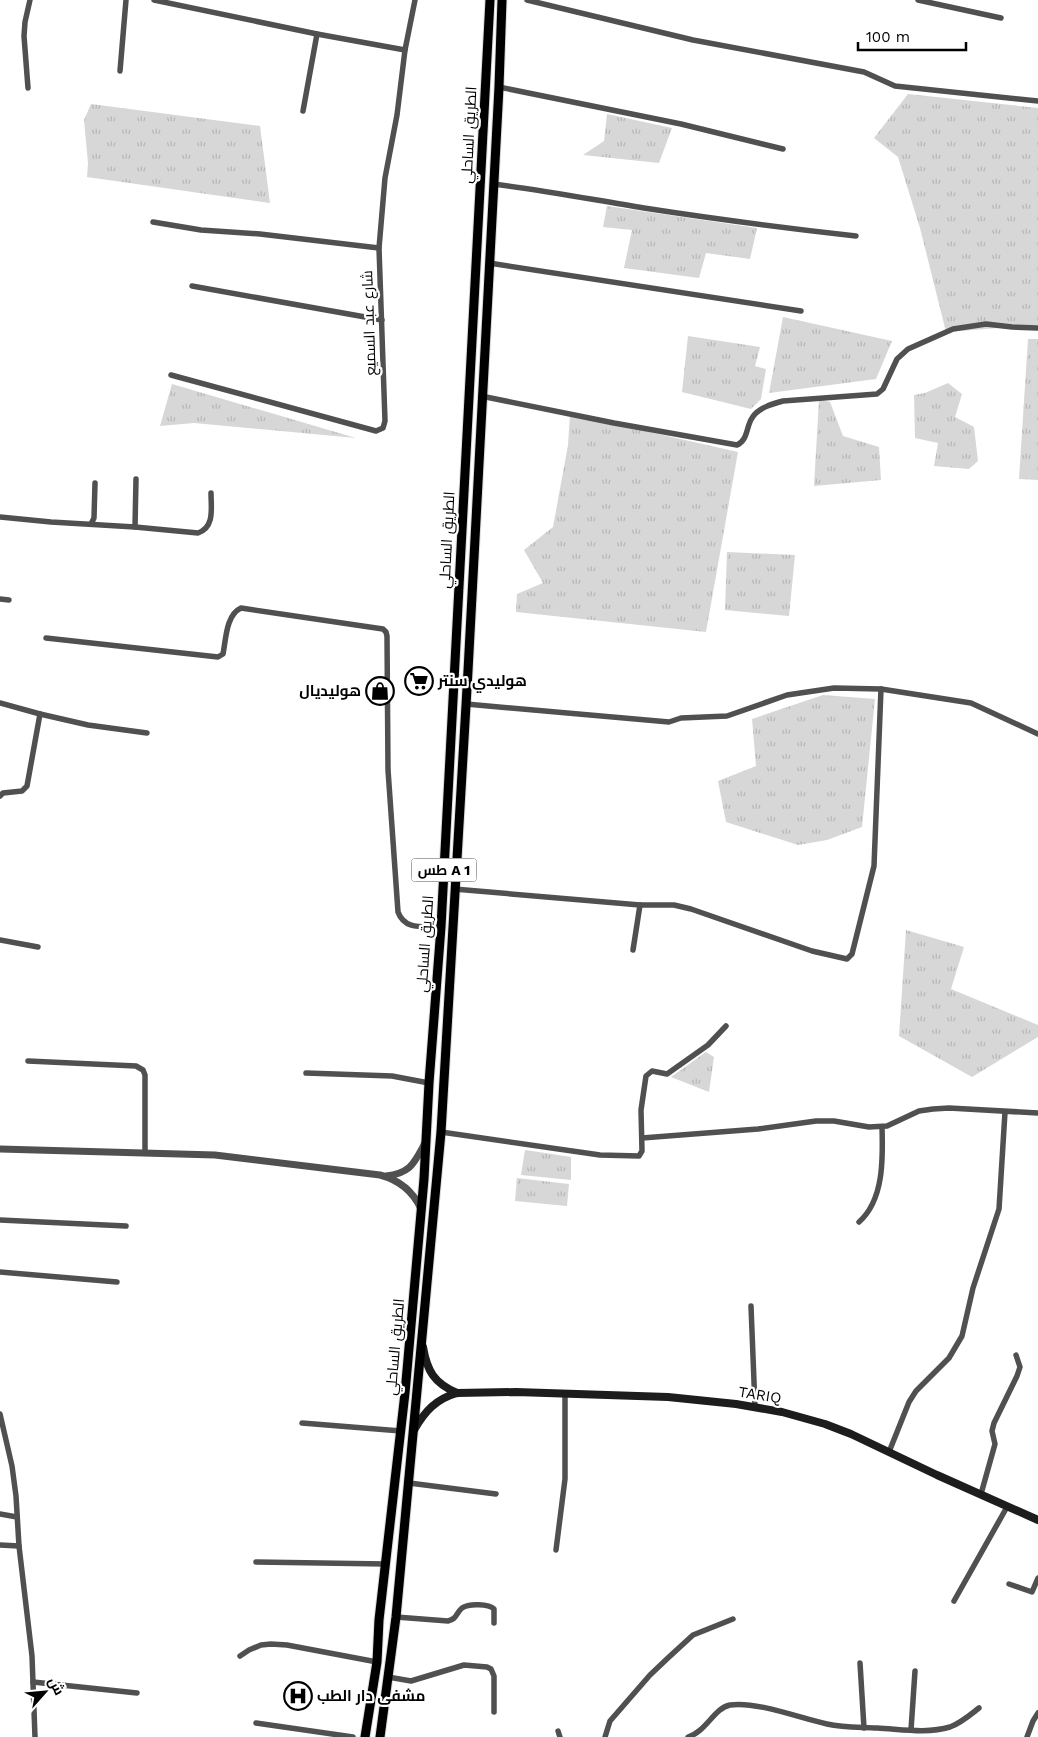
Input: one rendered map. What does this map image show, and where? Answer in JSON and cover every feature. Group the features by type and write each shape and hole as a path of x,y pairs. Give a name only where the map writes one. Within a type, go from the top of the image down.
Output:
{"highway":[{"name":"الطريق الساحلي","path":"365,1737 377,1662 379,1620 401,1431 422,1211 429,1083 441,927 490,0"},
{"name":"الطريق الساحلي","path":"380,1737 396,1617 423,1345 441,1132 490,263 502,0"}],"main road":[{"path":"423,1345 426,1364 430,1371 441,1385 456,1393"},
{"name":"TARIQ","path":"456,1393 516,1392 668,1397 782,1412 825,1424 1007,1507 1037,1516"},
{"path":"414,1430 425,1412 432,1405 456,1393"}],"street":[{"path":"28,88 24,36 30,0"},
{"path":"120,71 126,0"},
{"path":"154,0 316,34 405,50"},
{"name":"شارع عبد السميع","path":"171,375 376,431 382,428 386,422 379,248 385,178 405,50 415,0"},
{"path":"527,0 693,40 864,72 895,86 1038,100"},
{"path":"918,0 1001,18"},
{"path":"303,111 316,34"},
{"path":"499,86 691,127 783,149"},
{"path":"493,184 542,190 643,208 856,236"},
{"path":"153,222 201,230 260,234 379,248"},
{"path":"490,263 801,311"},
{"path":"192,286 382,320"},
{"path":"482,396 614,423 737,445 745,440 753,417 765,408 783,401 877,394 883,390 897,358 908,348 954,329 986,324 1038,328"},
{"path":"135,527 136,479"},
{"path":"91,524 94,518 95,484"},
{"path":"0,517 198,533 205,530 210,522 211,493"},
{"path":"0,599 9,600"},
{"path":"46,638 218,657 223,654 231,617 234,611 241,608 383,629 387,636 388,770 398,912 402,921 409,925 441,927"},
{"path":"466,704 669,722 681,718 727,716 787,695 834,688 880,689 970,703 1038,734"},
{"path":"454,889 640,905 674,905 812,950 847,959 852,954 874,866 880,689"},
{"path":"0,703 88,725 147,733"},
{"path":"0,796 3,793 22,791 27,786 40,714"},
{"path":"633,950 640,905"},
{"path":"0,940 38,947"},
{"path":"441,1132 600,1154 635,1156 641,1154 643,1091 646,1076 649,1072 655,1071 667,1074 708,1045 726,1026"},
{"path":"28,1061 136,1066 144,1070 145,1152"},
{"path":"306,1073 392,1076 429,1083"},
{"path":"642,1138 758,1129 816,1121 834,1121 869,1127 882,1127 891,1126 908,1115 919,1111 933,1109 949,1108 1038,1113"},
{"path":"889,1452 909,1402 916,1391 949,1358 962,1336 973,1288 998,1209 1005,1112"},
{"path":"859,1222 869,1211 878,1188 882,1160 882,1127"},
{"path":"0,1149 215,1155 383,1176 399,1174 410,1168 426,1143"},
{"path":"383,1176 406,1188 414,1196 422,1211"},
{"path":"0,1220 126,1226"},
{"path":"0,1272 117,1282"},
{"path":"751,1306 755,1407"},
{"path":"981,1494 994,1444 992,1431 994,1423 1018,1376 1020,1367 1016,1355"},
{"path":"556,1550 565,1479 566,1394"},
{"path":"0,1414 12,1466 16,1496 19,1546 29,1624 34,1737"},
{"path":"302,1423 401,1431"},
{"path":"409,1483 496,1494"},
{"path":"954,1601 1007,1507"},
{"path":"0,1514 17,1517"},
{"path":"0,1545 19,1546"},
{"path":"256,1562 386,1564"},
{"path":"1009,1584 1032,1592 1038,1578"},
{"path":"396,1617 448,1622 453,1620 462,1608 467,1606 489,1606 494,1609 494,1623"},
{"path":"605,1737 610,1721 650,1675 669,1657 693,1636 732,1619"},
{"path":"240,1656 261,1645 271,1644 377,1662"},
{"path":"860,1662 864,1728"},
{"path":"388,1677 411,1681 464,1664 487,1667 491,1669 494,1676 494,1712"},
{"path":"911,1730 915,1671"},
{"path":"33,1682 137,1693"},
{"path":"688,1737 700,1731 723,1708 732,1705 760,1707 828,1724 911,1730 935,1730 950,1727 963,1721 979,1708"},
{"path":"1027,1737 1038,1713"},
{"path":"256,1723 353,1737"}],"green space":[{"path":"908,94 1038,108 1038,325 946,332 920,228 898,157 874,138"},
{"path":"91,104 260,126 270,203 87,177 88,163 84,120"},
{"path":"607,114 672,128 659,163 583,155 604,141"},
{"path":"607,206 757,228 750,259 706,253 699,278 624,268 632,230 603,227"},
{"path":"783,317 892,341 876,379 769,393"},
{"path":"688,336 760,347 755,366 766,369 761,399 751,409 682,392"},
{"path":"1028,339 1038,339 1038,480 1019,479"},
{"path":"948,383 962,394 955,417 974,427 978,461 969,469 934,466 938,443 915,438 914,395 925,393"},
{"path":"172,384 356,438 194,423 160,426"},
{"path":"819,399 830,402 843,436 879,447 881,480 814,486"},
{"path":"570,414 738,452 706,632 516,612 517,594 543,583 524,550 553,527 568,445"},
{"path":"727,552 795,555 789,616 725,610"},
{"path":"823,695 875,699 862,827 827,840 798,845 726,822 718,781 756,766 752,719"},
{"path":"906,930 964,947 951,989 1038,1025 1038,1037 972,1077 899,1036"},
{"path":"706,1052 714,1057 709,1092 671,1077"},
{"path":"525,1150 571,1157 571,1180 521,1175"},
{"path":"517,1178 569,1184 567,1206 515,1201"}],"place":[{"name":"هوليدي سنتر","path":"419,681"},
{"name":"هوليديال","path":"380,691"},
{"name":"مشفى دار الطب","path":"298,1696"}]}
